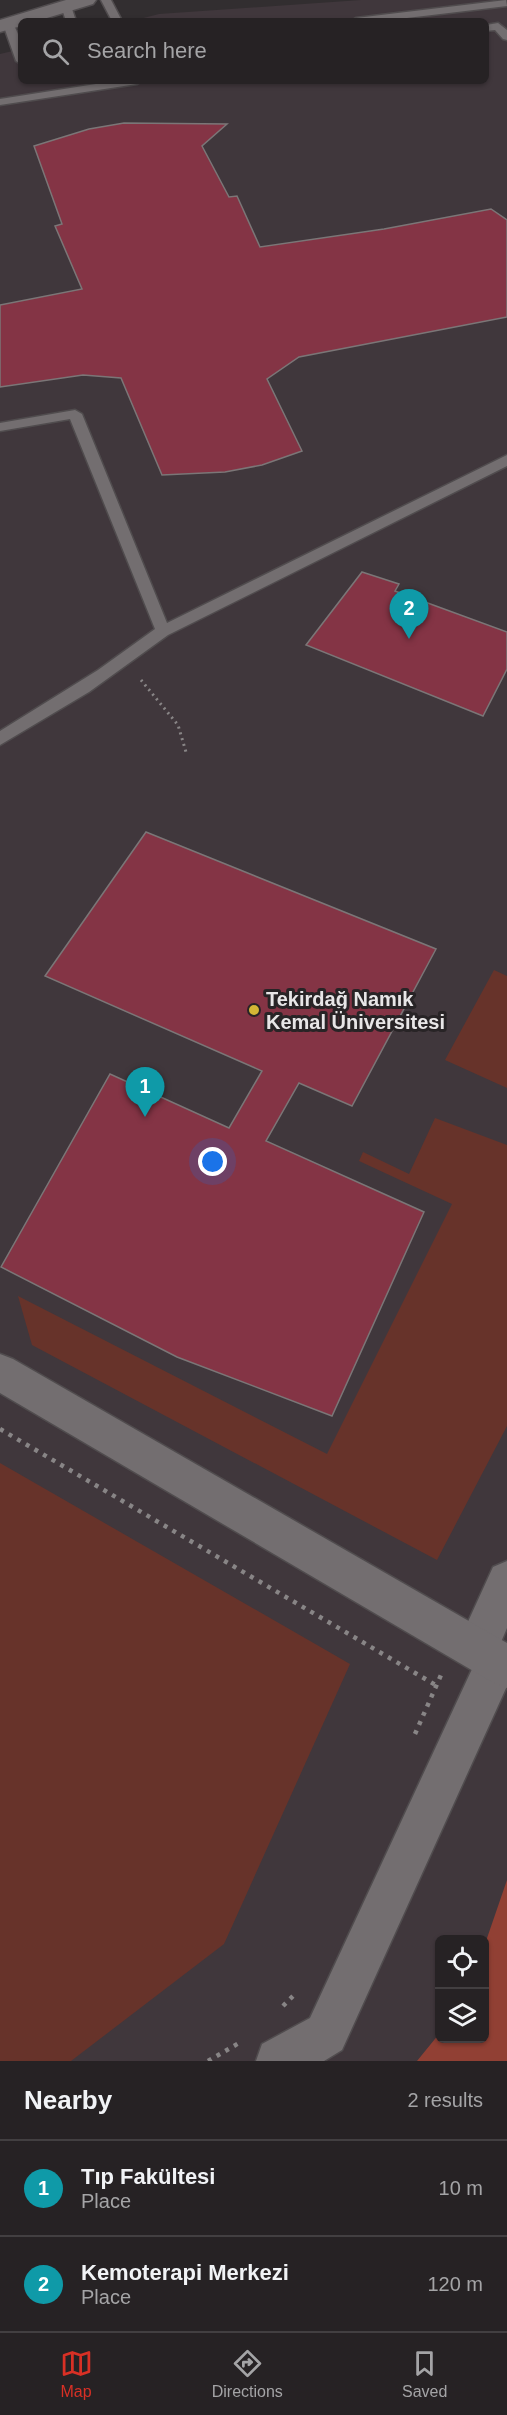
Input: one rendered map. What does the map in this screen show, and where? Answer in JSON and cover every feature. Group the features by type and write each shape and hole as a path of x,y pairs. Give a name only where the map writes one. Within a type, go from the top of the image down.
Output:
{"street":[{"path":"45,18 69,14 86,0"},
{"path":"0,1372 485,1653"},
{"path":"262,2051 326,2034 475,1707 485,1653 507,1581"}],"lane":[{"path":"106,0 115,18"},
{"path":"381,18 507,3"},
{"path":"4,25 18,55"},
{"path":"489,28 498,26 507,37"},
{"path":"0,102 32,93 96,84"},
{"path":"0,427 75,414 163,631"},
{"path":"0,739 79,692 125,661 163,631 507,460"}],"path":[{"path":"125,661 178,725 186,752"},
{"path":"0,1430 475,1707"},
{"path":"413,1739 436,1685 485,1653"},
{"path":"275,2014 297,1992"},
{"path":"208,2061 262,2051"}],"shaded area":[{"name":"Tekirdağ Namık Kemal Üniversitesi","path":"361,0 507,0 507,2061 0,2061 0,54 18,50 18,84 489,84 489,18 144,18 159,14"},
{"path":"494,970 507,976 507,1088 445,1060"},
{"path":"435,1118 507,1145 507,1426 437,1560 32,1345 18,1296 327,1454 452,1204 359,1161 363,1152 409,1174"},
{"path":"0,1463 350,1664 224,1944 71,2061 0,2061"},
{"path":"507,1880 507,2061 417,2061 435,2039 435,2043 489,2043 488,1935"}],"building":[{"path":"124,123 227,124 202,146 229,197 237,196 260,247 384,229 491,209 507,220 507,317 299,357 267,379 302,451 262,465 225,472 162,475 121,378 83,375 0,387 0,305 82,289 55,226 62,224 34,146 89,129"},
{"path":"362,572 399,584 395,591 507,632 507,669 483,716 306,645"},
{"path":"146,832 436,949 352,1106 299,1083 266,1141 424,1212 332,1416 177,1357 1,1267 110,1074 229,1128 262,1071 45,976"}],"place":[{"name":"Kemoterapi Merkezi","path":"409,639"},
{"name":"Tekirdağ Namık Kemal Üniversitesi","path":"254,1010"},
{"name":"Tıp Fakültesi","path":"145,1117"}]}
